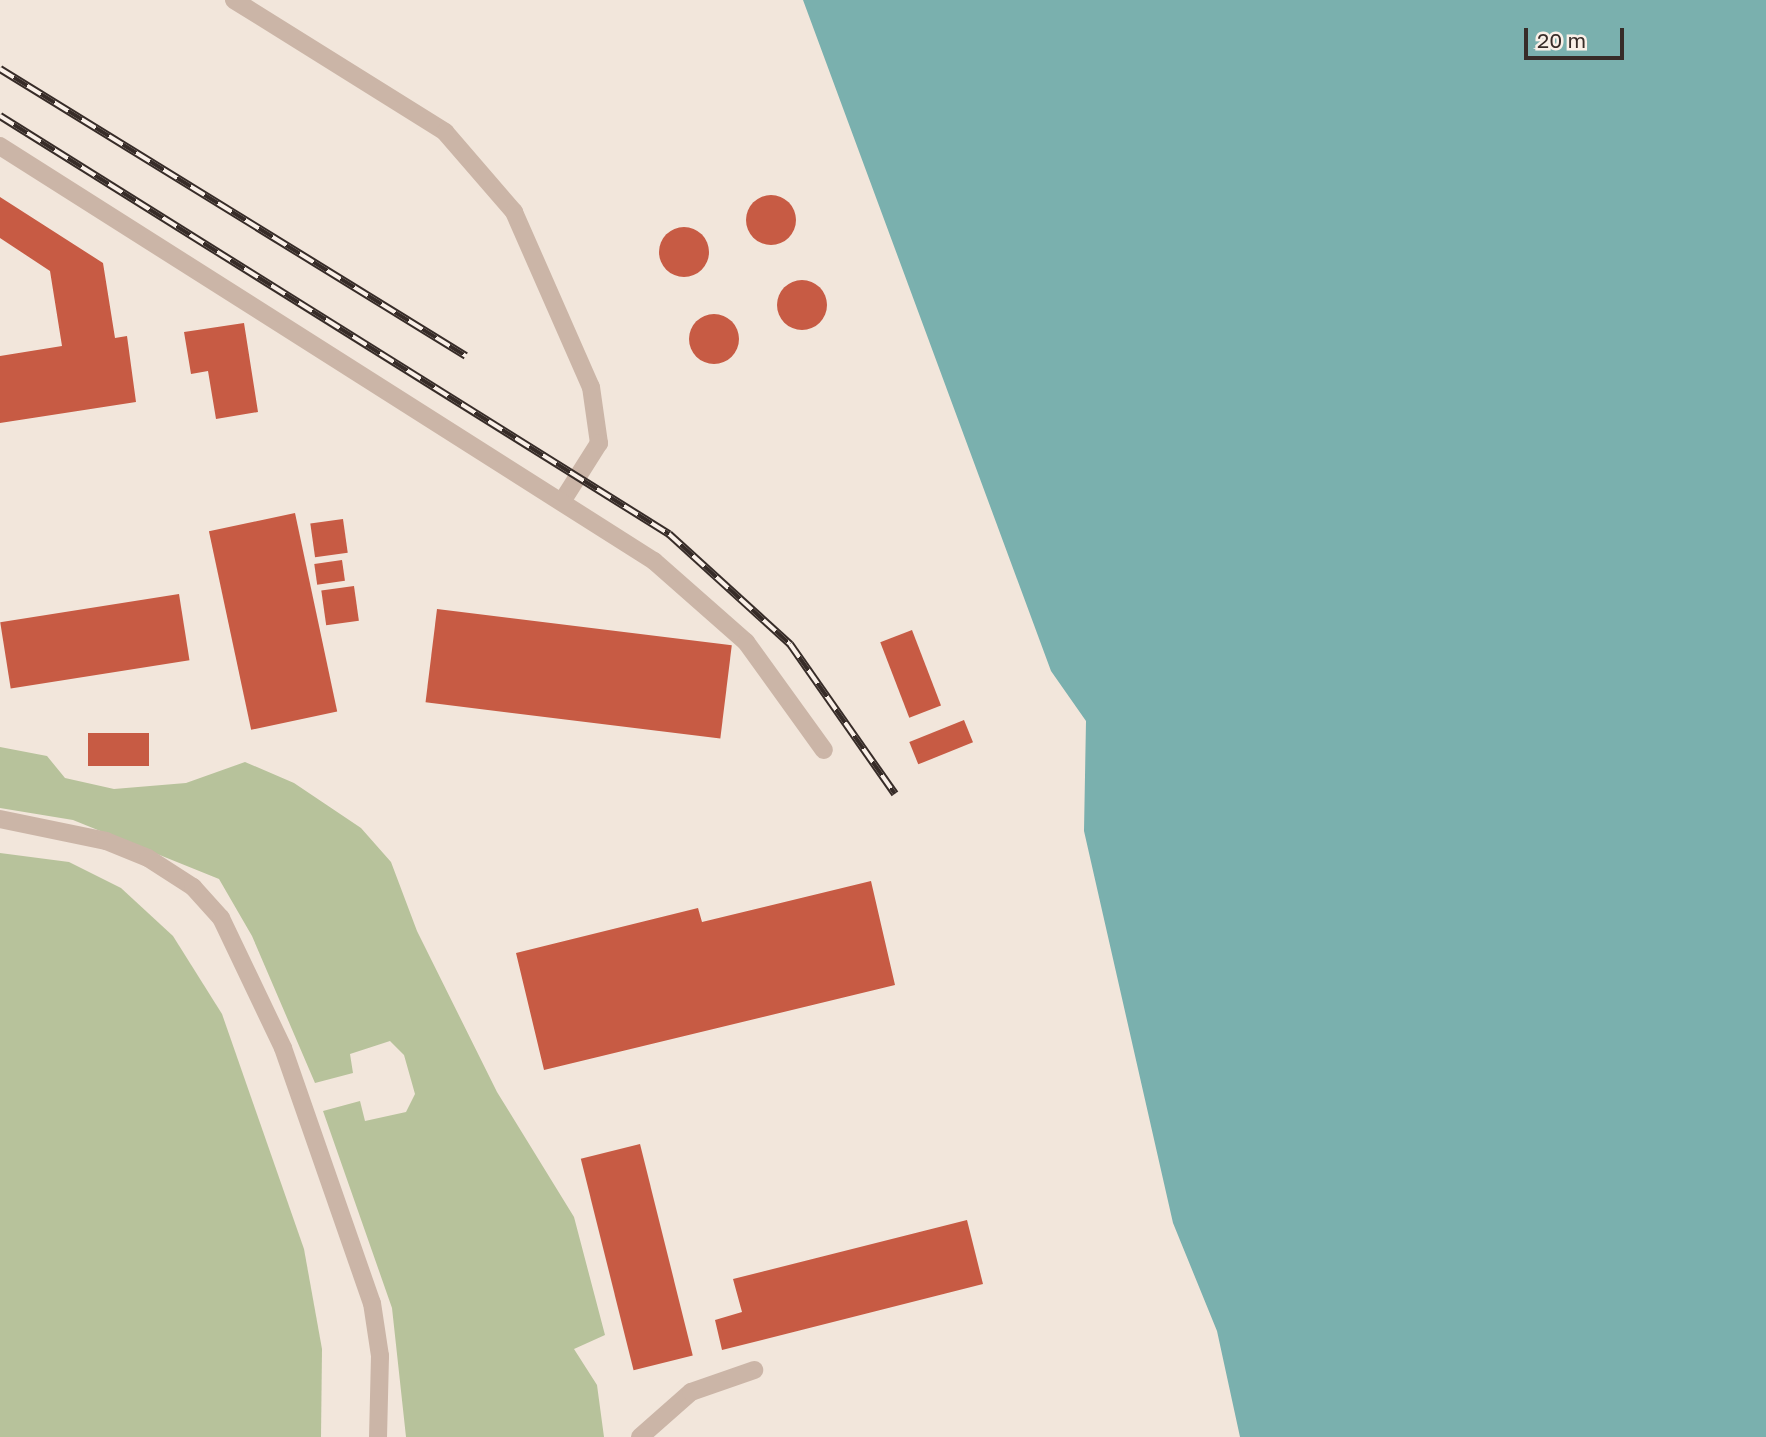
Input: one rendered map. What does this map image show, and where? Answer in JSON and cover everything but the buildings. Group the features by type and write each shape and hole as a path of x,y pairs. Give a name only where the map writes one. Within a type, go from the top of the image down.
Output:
{"street":[{"path":"234,0 445,132 514,212 591,387 599,443 564,500"},
{"path":"0,146 564,500 654,561 746,642 824,750"},
{"path":"0,820 106,841 148,858 193,887 221,918 283,1048 372,1303 380,1356 378,1437"},
{"path":"640,1437 691,1392 754,1370"}],"green space":[{"path":"0,747 47,756 65,778 114,789 186,783 245,762 294,783 361,828 391,862 417,931 497,1092 574,1217 605,1335 574,1349 597,1385 604,1437 406,1437 392,1308 323,1111 360,1101 365,1121 406,1112 415,1094 404,1055 390,1041 350,1054 353,1073 315,1083 252,936 219,879 73,820 0,808"},
{"path":"0,853 69,862 121,888 173,936 222,1014 304,1249 322,1349 321,1437 0,1437"}],"water":[{"path":"803,0 1766,0 1766,1437 1240,1437 1217,1331 1173,1223 1084,831 1086,721 1051,671"}],"railway":[{"path":"0,69 466,356"},
{"path":"0,116 669,534 790,644 895,794"}]}
